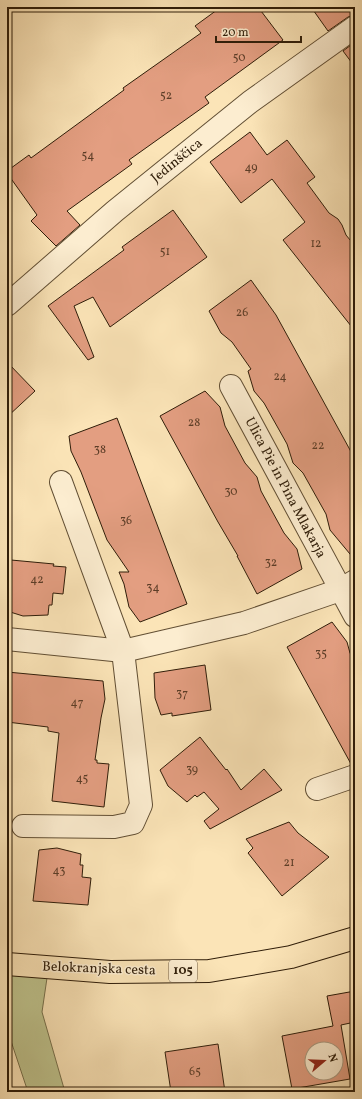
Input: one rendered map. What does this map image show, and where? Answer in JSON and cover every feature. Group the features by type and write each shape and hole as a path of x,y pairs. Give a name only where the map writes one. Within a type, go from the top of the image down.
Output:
{"main road":[{"name":"Belokranjska cesta","path":"7,964 110,972 209,971 291,957 355,938"}],"street":[{"name":"Jedinščica","path":"7,305 115,211 244,107 355,27"},
{"name":"Ulica Pie in Pina Mlakarja","path":"231,386 347,586 355,616"},
{"path":"23,826 114,827 133,823 141,806 123,651 61,482"},
{"path":"7,639 123,651 244,623 347,586"},
{"path":"317,789 355,776"}],"green space":[{"path":"7,973 47,978 42,1012 65,1092 28,1092 7,1029"}],"building":[{"path":"221,7 258,7 283,40 205,97 209,103 129,160 132,164 67,211 80,225 56,246 31,221 37,215 7,171 29,155 31,158 124,90 123,88 201,33 195,26"},
{"path":"311,7 355,7 355,15 348,17 328,31"},
{"path":"355,42 355,67 343,51"},
{"path":"250,132 267,155 287,140 315,177 307,183 329,213 338,219 346,235 355,246 355,331 283,240 305,222 272,179 241,203 210,162"},
{"path":"173,210 207,257 110,327 93,297 74,306 94,357 88,360 48,306 124,250 122,247"},
{"path":"251,280 276,315 355,459 355,560 330,530 326,514 303,473 293,463 287,444 264,403 254,391 248,371 251,369 232,342 221,333 209,311"},
{"path":"7,362 35,391 7,417"},
{"path":"205,391 220,407 225,426 245,463 257,477 261,491 284,533 297,549 302,569 257,594 238,556 160,416"},
{"path":"117,418 187,604 140,622 129,607 124,584 119,572 129,572 107,540 81,472 71,451 69,436"},
{"path":"11,560 54,564 53,566 66,567 63,594 53,593 52,605 49,605 48,615 23,616 7,611"},
{"path":"332,622 347,642 350,653 355,661 355,764 351,764 287,647"},
{"path":"205,665 211,710 172,716 172,713 161,715 155,698 154,673"},
{"path":"7,672 103,681 105,699 95,760 97,760 97,763 109,764 104,807 52,801 59,733 48,731 48,727 7,722"},
{"path":"200,737 226,770 227,769 241,790 264,769 282,790 210,829 204,821 219,809 204,792 197,797 195,795 187,802 168,786 160,770"},
{"path":"289,822 298,833 329,857 282,896 248,853 253,848 246,839"},
{"path":"57,848 81,854 80,865 83,865 82,877 91,878 88,905 33,901 39,850"},
{"path":"355,991 355,1022 341,1025 344,1041 304,1041 304,1081 338,1081 292,1089 282,1036 333,1026 327,996"},
{"path":"344,1043 350,1079 344,1080"},
{"path":"218,1044 225,1092 171,1092 165,1052"}]}
